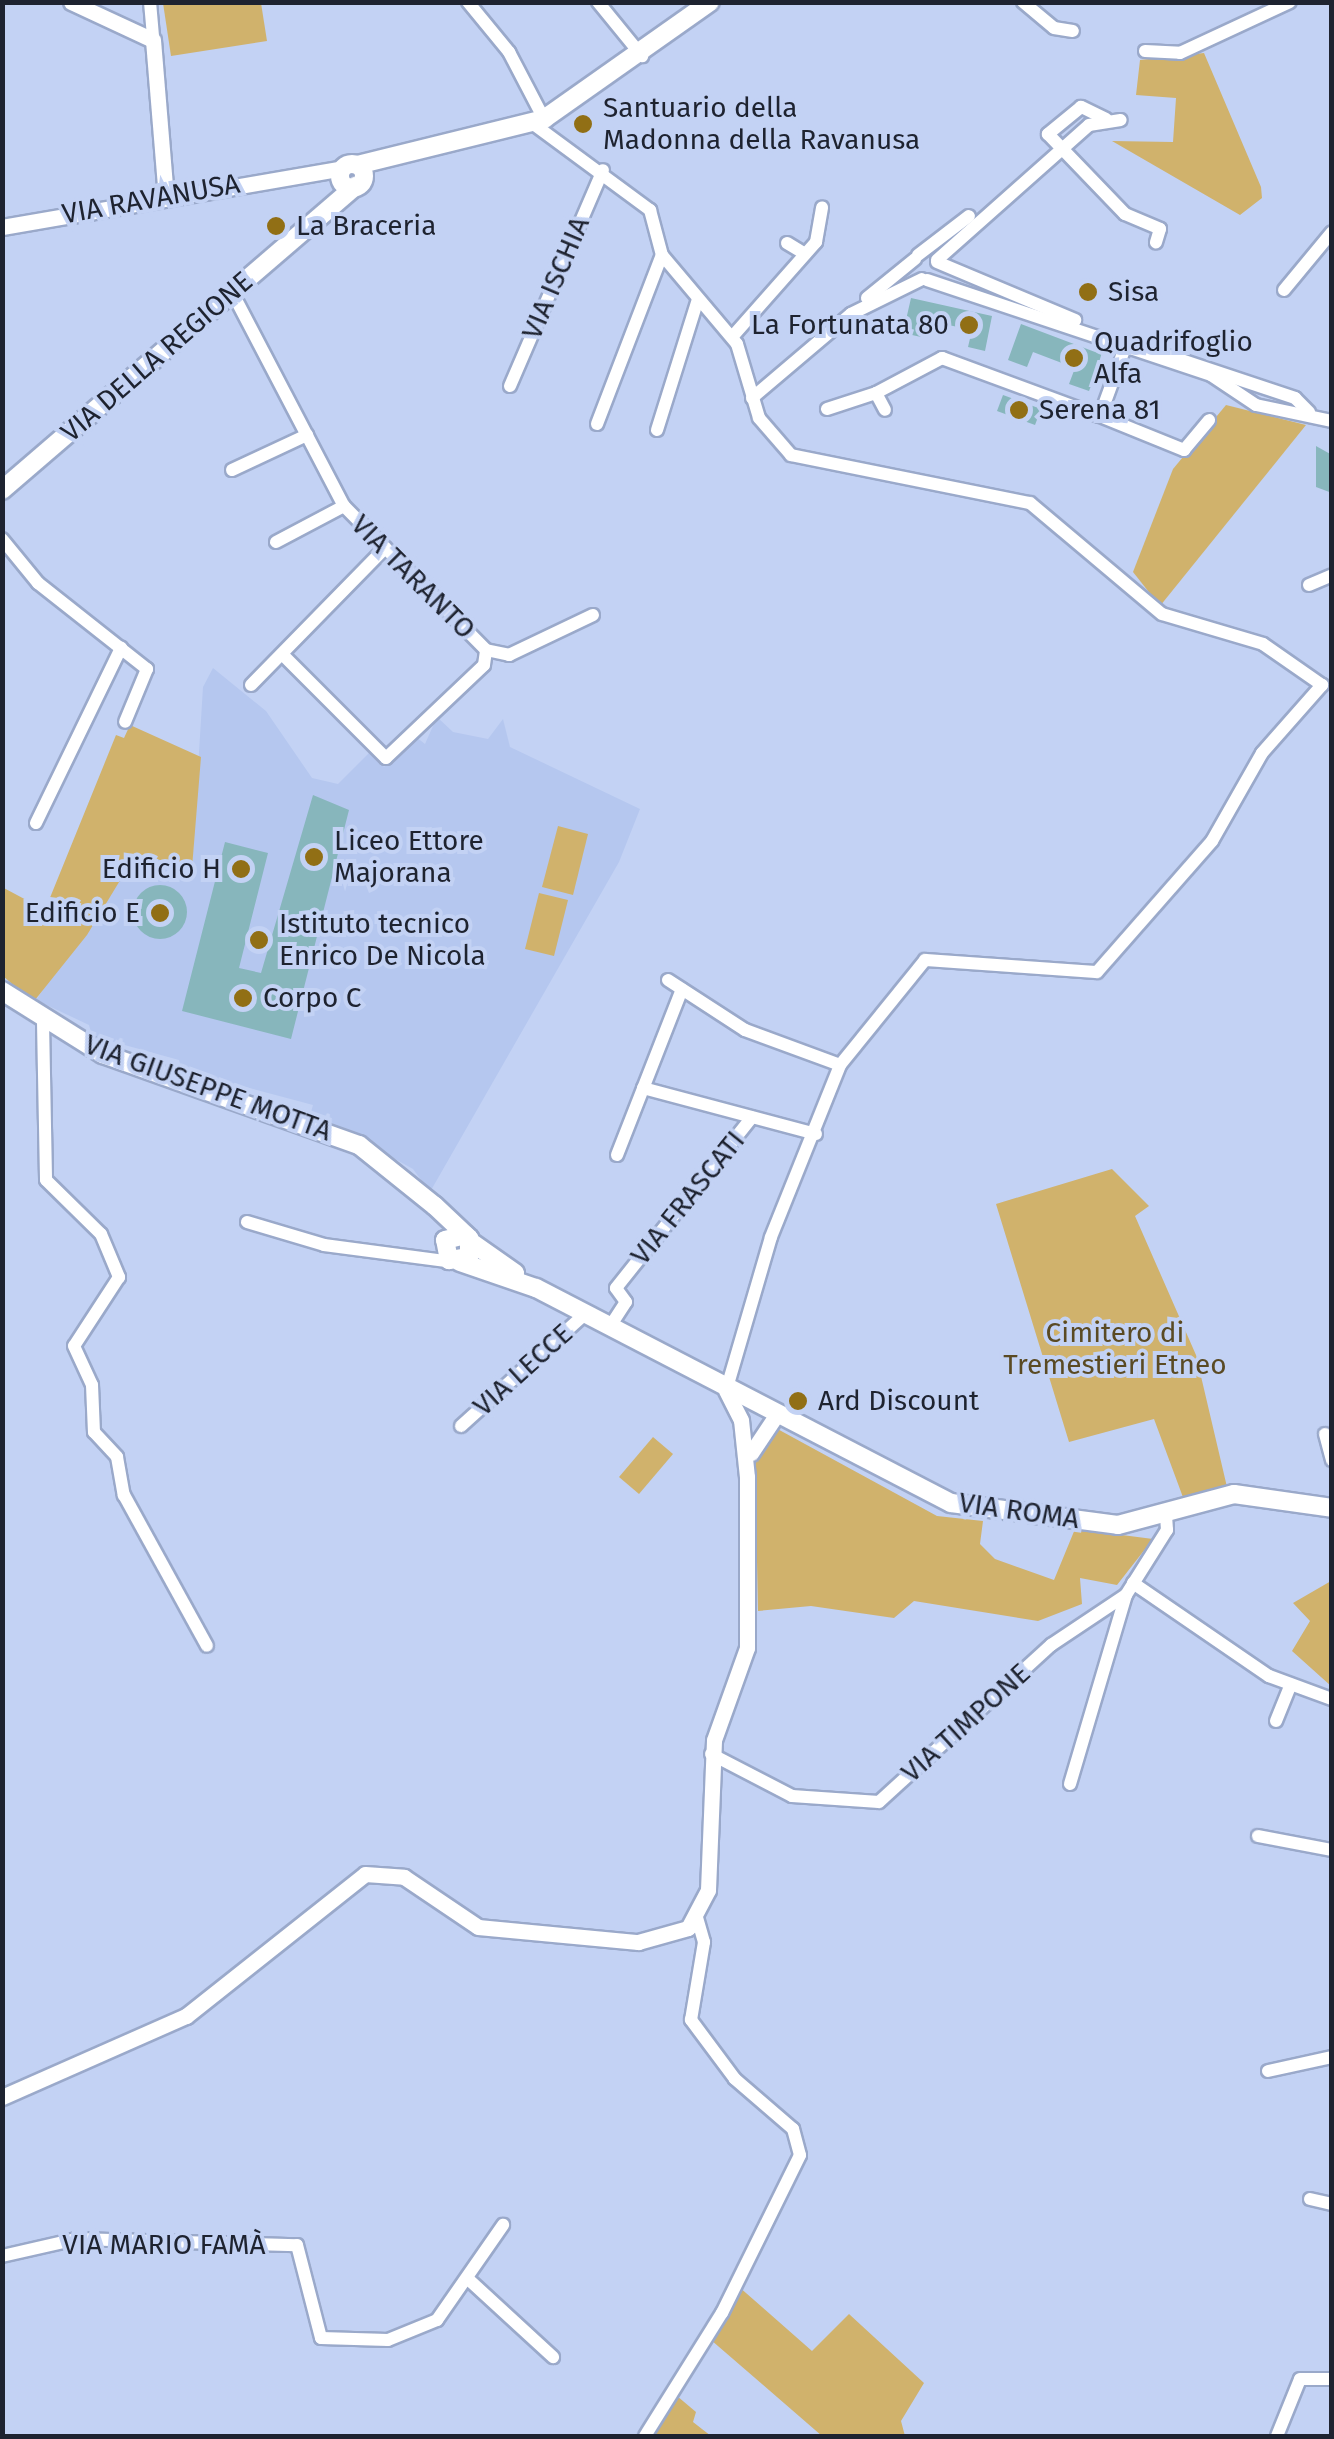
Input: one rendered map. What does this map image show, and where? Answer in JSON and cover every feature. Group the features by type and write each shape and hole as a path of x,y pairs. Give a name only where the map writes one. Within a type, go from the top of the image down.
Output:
{"main road":[{"path":"349,176 538,121 642,56 710,2"},
{"name":"VIA DELLA REGIONE","path":"2,490 311,223 349,176"},
{"name":"VIA GIUSEPPE MOTTA","path":"2,991 42,1022 146,1072 338,1134 411,1189 468,1239 536,1288"},
{"path":"411,1189 457,1262 536,1288 726,1391"},
{"path":"444,1242 468,1239"},
{"path":"457,1262 468,1239"},
{"name":"VIA ROMA","path":"726,1391 756,1412 951,1503 1118,1524 1166,1516 1234,1494 1332,1508"}],"street":[{"path":"72,2 153,40"},
{"path":"150,2 166,198"},
{"path":"468,2 509,52 538,121 650,210 662,255 732,338 752,398 790,456 1030,504 1162,614 1263,644 1327,684 1256,762 1220,831 1108,964 1056,976 929,958 840,1064 816,1134 771,1236 726,1391"},
{"path":"598,2 642,56"},
{"path":"1023,2 1054,28 1074,31"},
{"path":"1145,51 1180,52 1266,7 1290,2"},
{"path":"752,398 916,257 1055,152 1113,120"},
{"path":"1055,152 1125,214 1160,229 1156,242"},
{"name":"VIA ISCHIA","path":"510,386 603,170"},
{"name":"VIA RAVANUSA","path":"2,227 298,172 349,176"},
{"path":"851,314 924,280 937,261 1000,196"},
{"path":"732,338 804,254 822,208"},
{"path":"1284,290 1329,239"},
{"path":"787,243 804,254"},
{"path":"597,424 662,255"},
{"path":"916,257 937,261 1127,343"},
{"path":"916,257 924,280"},
{"path":"924,280 1295,398 1311,414 1332,421"},
{"name":"VIA TARANTO","path":"232,292 344,506 486,650 523,650 593,615"},
{"path":"657,430 698,298"},
{"path":"1100,416 1127,343"},
{"path":"827,410 876,393 942,358 1184,450 1209,420"},
{"path":"876,393 885,410"},
{"path":"232,470 307,435"},
{"path":"276,542 344,506"},
{"path":"2,539 38,583 147,669 126,722"},
{"path":"251,685 386,548"},
{"path":"1309,584 1332,575"},
{"path":"36,823 120,648"},
{"path":"282,654 386,758 484,665 486,650"},
{"path":"668,980 744,1030 840,1064"},
{"path":"617,1154 682,989"},
{"path":"42,1022 46,1180 101,1234 119,1277 74,1346 92,1384 94,1432 116,1458 124,1495 207,1646"},
{"path":"644,1088 816,1134"},
{"name":"VIA FRASCATI","path":"609,1328 626,1302 616,1288 752,1117"},
{"path":"247,1222 406,1257 457,1262"},
{"path":"406,1257 444,1242"},
{"name":"VIA LECCE","path":"461,1426 585,1314"},
{"path":"747,1477 756,1412"},
{"path":"645,2436 722,2313 800,2155 793,2129 735,2079 691,2020 704,1942 697,1917 709,1873 711,1754 746,1662 747,1477 756,1412"},
{"path":"1326,1434 1332,1460"},
{"name":"VIA TIMPONE","path":"711,1754 792,1796 879,1802 1052,1645 1130,1589 1167,1530 1166,1516"},
{"path":"1070,1784 1130,1589 1290,1687 1332,1700"},
{"path":"1276,1721 1290,1687"},
{"path":"1258,1836 1332,1850"},
{"path":"2,2097 186,2016 364,1874 404,1877 464,1922 495,1930 652,1941 697,1917"},
{"path":"1268,2072 1332,2057"},
{"path":"1310,2199 1332,2204"},
{"name":"VIA MARIO FAMÀ","path":"2,2256 76,2239 297,2245 315,2328 334,2342 388,2340 437,2320 503,2225"},
{"path":"467,2278 553,2357"},
{"path":"1278,2436 1300,2380 1332,2379"}],"shaded area":[{"path":"213,668 266,711 312,778 338,784 372,750 384,767 416,737 425,744 437,717 453,732 488,739 503,719 510,747 640,809 619,862 430,1192 413,1169 311,1112 313,1105 182,1070 179,1060 92,1036 89,1025 36,1000 136,853 192,867 203,687"}],"green space":[{"path":"163,3 261,3 267,41 171,56"},
{"path":"1204,53 1261,187 1262,198 1240,215 1112,141 1173,142 1176,98 1136,95 1140,60"},
{"path":"1226,405 1306,425 1160,606 1133,572 1173,469"},
{"path":"130,725 201,757 192,868 136,854 87,935 35,1000 3,976 2,887 45,910 116,735 124,738"},
{"path":"558,826 588,834 573,895 542,887"},
{"path":"539,893 568,900 554,956 525,949"},
{"name":"Cimitero di Tremestieri Etneo","path":"1112,1169 1149,1206 1135,1216 1196,1355 1227,1487 1184,1500 1154,1419 1069,1442 996,1204"},
{"path":"772,1426 937,1516 983,1521 980,1544 995,1559 1054,1580 1075,1529 1153,1539 1117,1585 1080,1578 1082,1604 1038,1621 914,1601 894,1618 811,1606 758,1611 755,1462 758,1439"},
{"path":"653,1437 673,1454 639,1494 619,1477"},
{"path":"1331,1581 1331,1686 1292,1651 1310,1621 1293,1603"},
{"path":"738,2286 812,2351 849,2314 924,2383 901,2421 905,2436 822,2436 711,2340"},
{"path":"677,2396 696,2412 693,2422 711,2436 650,2436"}],"building":[{"name":"La Fortunata 80","path":"911,298 992,316 985,351 968,347 972,330 925,320 921,337 903,333"},
{"name":"Quadrifoglio Alfa","path":"1021,324 1103,355 1089,391 1069,384 1075,368 1033,352 1027,367 1008,360"},
{"name":"Serena 81","path":"1003,395 1041,409 1035,425 997,411"},
{"path":"1316,446 1332,455 1332,493 1316,487"},
{"path":"313,795 349,810 291,1039 182,1011 225,842 268,853 239,968 261,973"},
{"name":"Edificio E","path":"160,885 179,893 187,912 179,931 160,939 141,931 133,912 141,893"}],"place":[{"name":"Santuario della Madonna della Ravanusa","path":"583,124"},
{"name":"La Braceria","path":"276,226"},
{"name":"Sisa","path":"1088,292"},
{"name":"La Fortunata 80","path":"969,325"},
{"name":"Quadrifoglio Alfa","path":"1074,358"},
{"name":"Serena 81","path":"1019,410"},
{"name":"Liceo Ettore Majorana","path":"314,857"},
{"name":"Edificio H","path":"241,869"},
{"name":"Edificio E","path":"160,913"},
{"name":"Istituto tecnico Enrico De Nicola","path":"259,940"},
{"name":"Corpo C","path":"243,998"},
{"name":"Ard Discount","path":"798,1401"}]}
